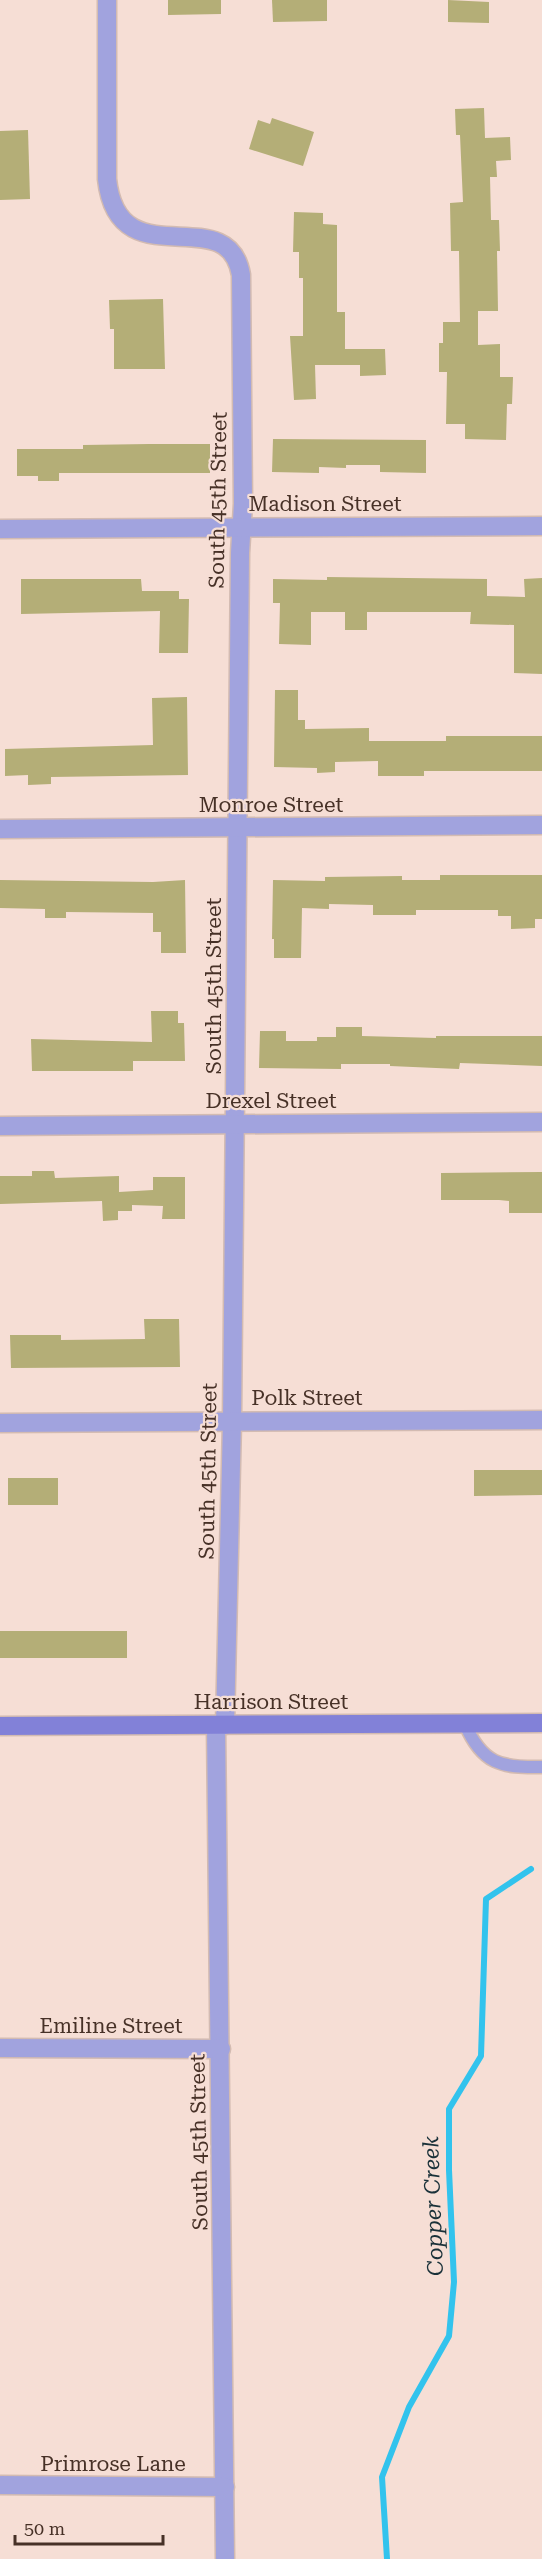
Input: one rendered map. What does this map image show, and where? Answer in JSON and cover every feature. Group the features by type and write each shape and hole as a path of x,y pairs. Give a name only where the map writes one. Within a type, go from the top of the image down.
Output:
{"main road":[{"name":"Harrison Street","path":"0,1726 542,1723"}],"street":[{"name":"South 45th Street","path":"107,0 108,192 118,216 136,230 151,235 217,241 230,249 238,261 241,275 242,527 232,1421 220,1725 225,2559"},
{"name":"Madison Street","path":"0,529 542,526"},
{"name":"Monroe Street","path":"0,829 542,825"},
{"name":"Drexel Street","path":"0,1126 542,1122"},
{"name":"Polk Street","path":"0,1423 542,1419"},
{"name":"Emiline Street","path":"0,2048 221,2049"},
{"name":"Primrose Lane","path":"0,2486 225,2487"}],"lane":[{"path":"465,1724 478,1750 503,1766 542,1767"}],"building":[{"path":"168,0 221,0 221,14 168,15"},
{"path":"272,0 327,0 327,21 273,22"},
{"path":"448,0 489,2 489,23 448,22"},
{"path":"484,108 485,138 510,137 511,160 496,161 497,177 490,177 491,220 499,220 498,311 478,311 478,345 500,344 500,377 513,377 512,404 507,404 506,440 465,439 465,424 446,424 447,372 439,372 439,343 443,343 443,322 460,322 459,251 451,251 450,203 463,202 460,135 456,135 455,109"},
{"path":"272,118 314,132 303,166 249,149 258,120 270,124"},
{"path":"28,130 30,199 0,200 0,131"},
{"path":"294,212 323,213 323,224 337,225 337,312 345,312 345,349 385,349 386,375 360,376 360,365 315,365 316,399 294,400 290,336 303,336 303,278 299,278 299,252 293,252"},
{"path":"163,299 165,369 114,369 114,329 110,329 109,300"},
{"path":"273,439 426,440 426,473 380,472 380,465 346,465 346,468 319,467 319,473 272,472"},
{"path":"210,444 210,473 59,473 59,481 38,481 38,476 17,476 17,449 83,449 83,445"},
{"path":"327,577 487,579 487,596 525,597 524,579 542,578 542,674 514,673 514,625 470,624 471,612 367,612 367,630 345,630 345,612 311,612 311,645 279,644 280,603 273,603 273,579 327,580"},
{"path":"21,579 141,579 142,591 179,591 179,599 189,599 188,653 159,653 160,611 21,614"},
{"path":"275,690 298,690 298,720 305,720 305,729 369,728 369,741 446,741 446,736 542,736 542,771 424,771 424,776 378,776 378,761 335,762 335,772 317,773 317,768 274,767"},
{"path":"187,697 188,775 51,777 51,784 28,785 28,775 5,776 5,749 153,745 152,698"},
{"path":"440,875 542,875 542,919 535,919 535,928 511,929 511,916 498,916 498,910 416,910 416,915 373,915 373,905 329,904 329,909 302,908 301,958 274,958 273,880 325,881 325,877 402,876 402,880 440,880"},
{"path":"0,880 153,882 185,880 186,953 161,953 161,932 153,932 153,913 66,912 66,918 45,918 45,909 0,908"},
{"path":"151,1011 178,1011 178,1023 184,1023 185,1061 133,1061 133,1071 32,1071 31,1039 152,1042"},
{"path":"336,1027 362,1027 362,1036 436,1038 436,1036 542,1036 542,1066 460,1063 459,1069 390,1066 390,1064 341,1064 341,1069 259,1068 260,1031 286,1031 286,1041 317,1041 317,1037 336,1037"},
{"path":"32,1171 54,1171 55,1178 119,1176 119,1192 153,1190 153,1177 185,1177 185,1219 162,1219 163,1206 132,1205 132,1211 118,1211 118,1220 103,1221 102,1201 0,1204 0,1176 32,1176"},
{"path":"542,1172 542,1213 509,1213 509,1201 441,1200 441,1173"},
{"path":"144,1319 179,1319 180,1367 11,1368 10,1335 61,1335 61,1340 145,1339"},
{"path":"474,1470 542,1470 542,1495 474,1496"},
{"path":"8,1478 58,1478 58,1505 8,1505"},
{"path":"0,1631 127,1631 127,1658 0,1658"}],"waterway":[{"name":"Copper Creek","path":"387,2559 382,2477 409,2407 449,2336 454,2282 449,2109 481,2056 486,1899 531,1869"}]}
